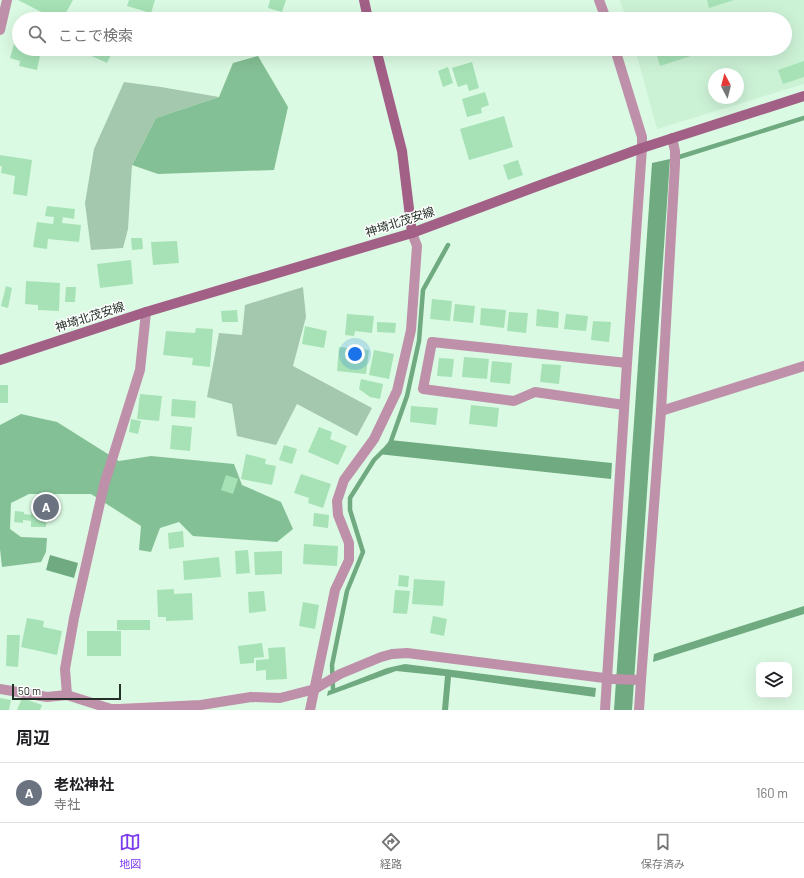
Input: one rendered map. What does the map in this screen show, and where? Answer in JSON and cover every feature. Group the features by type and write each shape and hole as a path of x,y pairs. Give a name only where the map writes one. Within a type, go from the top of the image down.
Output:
{"main road":[{"path":"364,0 367,12"},
{"path":"378,56 402,151 412,233"},
{"name":"神埼北茂安線","path":"0,360 146,312 412,233 642,148 804,96"}],"street":[{"path":"0,30 7,0"},
{"path":"599,0 603,12"},
{"path":"605,710 609,679 624,405 642,148 642,137 617,56"},
{"path":"639,710 638,680 662,410 675,164 672,138"},
{"path":"310,710 335,590 349,560 349,543 338,515 337,501 344,480 374,439 397,391 411,330 417,246 412,233"},
{"path":"67,695 65,669 74,618 104,485 140,370 146,312"},
{"path":"624,405 535,392 514,401 423,389 432,342 627,363"},
{"path":"662,410 804,366"},
{"path":"0,689 47,697 67,695 111,709 201,705 251,697 280,698 315,689 340,674 381,657 392,654 407,653 609,679 638,680"}],"shaded area":[{"path":"619,0 804,0 804,84 744,102 744,68 708,68 708,104 739,104 657,129 637,56 792,56 792,12 624,12"},
{"path":"258,56 288,107 274,170 158,174 132,165 156,118 219,97 233,63"},
{"path":"124,82 219,97 156,118 132,165 128,229 123,248 91,250 85,203 94,149"},
{"path":"670,159 632,710 614,710 652,163"},
{"path":"303,287 306,317 293,366 372,408 357,436 297,404 276,445 237,436 232,404 207,397 219,333 242,335 245,305"},
{"path":"21,414 57,422 119,461 151,456 234,464 242,485 281,502 293,529 277,542 193,536 179,522 160,528 151,552 139,550 141,526 91,494 29,494 11,503 10,529 21,537 47,538 46,552 41,562 2,567 0,549 0,425"},
{"path":"390,440 612,463 611,479 378,454"},
{"path":"50,555 78,563 74,578 46,570"},
{"path":"804,606 804,614 653,662 654,654"},
{"path":"405,664 596,688 595,697 451,677 448,710 442,710 445,676 396,671 327,696 328,691 387,668"}],"building":[{"path":"18,0 73,0 66,12 41,12"},
{"path":"129,0 155,0 151,12 127,6"},
{"path":"270,0 286,0 282,12 268,8"},
{"path":"707,0 734,0 709,8"},
{"path":"12,51 12,56 40,56 37,70 19,66 20,61 10,58"},
{"path":"92,56 110,56 107,63"},
{"path":"657,56 691,56 660,66"},
{"path":"804,61 804,77 783,84 778,70"},
{"path":"472,62 479,88 469,91 467,84 458,87 452,68"},
{"path":"448,67 453,83 443,87 438,71"},
{"path":"485,92 489,105 481,108 482,113 467,117 462,99"},
{"path":"504,116 513,147 469,160 460,129"},
{"path":"0,155 32,160 27,196 13,194 15,176 1,173 2,166 0,166"},
{"path":"518,160 523,175 508,180 503,165"},
{"path":"47,206 75,209 74,219 63,217 62,223 81,225 79,242 48,239 47,249 33,247 37,222 53,224 54,217 45,216"},
{"path":"131,238 142,238 143,249 132,250"},
{"path":"177,241 179,263 153,265 151,242"},
{"path":"131,260 133,284 100,288 97,264"},
{"path":"26,281 60,283 59,311 38,310 38,305 25,304"},
{"path":"6,286 12,288 8,308 1,306"},
{"path":"66,287 76,287 75,302 65,302"},
{"path":"432,299 452,301 450,321 430,319"},
{"path":"455,304 475,306 473,323 453,321"},
{"path":"481,308 506,310 504,328 480,325"},
{"path":"537,309 559,312 558,328 536,326"},
{"path":"237,310 238,322 222,322 221,311"},
{"path":"509,312 528,313 526,333 507,331"},
{"path":"347,314 374,316 372,333 355,331 354,336 345,335"},
{"path":"566,314 588,316 586,331 564,329"},
{"path":"593,321 611,322 609,342 591,340"},
{"path":"377,322 396,323 395,333 377,332"},
{"path":"305,326 327,331 324,348 302,344"},
{"path":"196,328 213,329 210,367 192,365 193,358 163,355 166,331 195,333"},
{"path":"339,347 369,350 366,374 337,371"},
{"path":"374,350 394,354 389,379 369,375"},
{"path":"464,357 489,359 487,379 462,377"},
{"path":"439,358 454,359 452,377 437,376"},
{"path":"492,361 512,363 510,384 490,382"},
{"path":"542,364 561,365 559,384 540,382"},
{"path":"361,379 383,384 380,399 370,397 359,389"},
{"path":"0,385 8,385 8,403 0,403"},
{"path":"140,394 162,396 159,421 137,419"},
{"path":"172,399 196,401 195,418 171,416"},
{"path":"471,405 499,408 497,427 469,424"},
{"path":"411,406 438,408 436,425 410,422"},
{"path":"131,419 141,421 138,434 129,432"},
{"path":"172,425 192,427 190,451 170,449"},
{"path":"319,427 332,432 330,439 347,446 338,465 308,452"},
{"path":"284,445 297,449 292,464 279,460"},
{"path":"246,454 266,459 265,464 276,466 272,485 241,479"},
{"path":"301,474 331,484 323,508 308,503 309,498 294,493"},
{"path":"226,475 238,479 233,494 221,490"},
{"path":"32,509 47,509 46,527 31,527 31,521 23,520 23,523 14,522 15,511 24,512 24,514 31,515"},
{"path":"314,513 329,515 328,528 313,526"},
{"path":"183,531 184,547 169,549 168,533"},
{"path":"304,544 338,546 337,566 303,564"},
{"path":"248,550 250,573 236,574 235,551"},
{"path":"282,551 282,574 255,575 254,552"},
{"path":"219,557 221,577 184,580 183,561"},
{"path":"399,575 409,576 408,587 398,586"},
{"path":"414,579 445,581 443,606 412,604"},
{"path":"174,589 174,594 192,593 193,620 166,621 166,617 158,617 157,590"},
{"path":"395,590 410,591 407,614 393,613"},
{"path":"264,591 266,611 249,613 248,592"},
{"path":"303,602 319,605 315,629 299,626"},
{"path":"433,616 447,619 444,636 430,633"},
{"path":"27,618 44,621 43,627 62,631 57,655 21,647"},
{"path":"117,620 150,620 150,630 117,630"},
{"path":"87,631 121,631 121,656 87,656"},
{"path":"7,635 20,635 18,667 6,666"},
{"path":"262,643 264,657 254,658 254,663 240,664 238,646"},
{"path":"285,647 287,679 266,680 266,670 256,671 256,660 269,659 268,648"},
{"path":"0,698 11,700 9,710 0,710"},
{"path":"22,698 42,705 40,710 17,710"}],"waterway":[{"path":"676,158 804,118"},
{"path":"390,444 407,396 419,341 423,290 448,245"},
{"path":"333,689 332,665 347,591 363,552 350,510 350,498 374,460 383,451"}],"place":[{"name":"老松神社","path":"46,507"}]}
